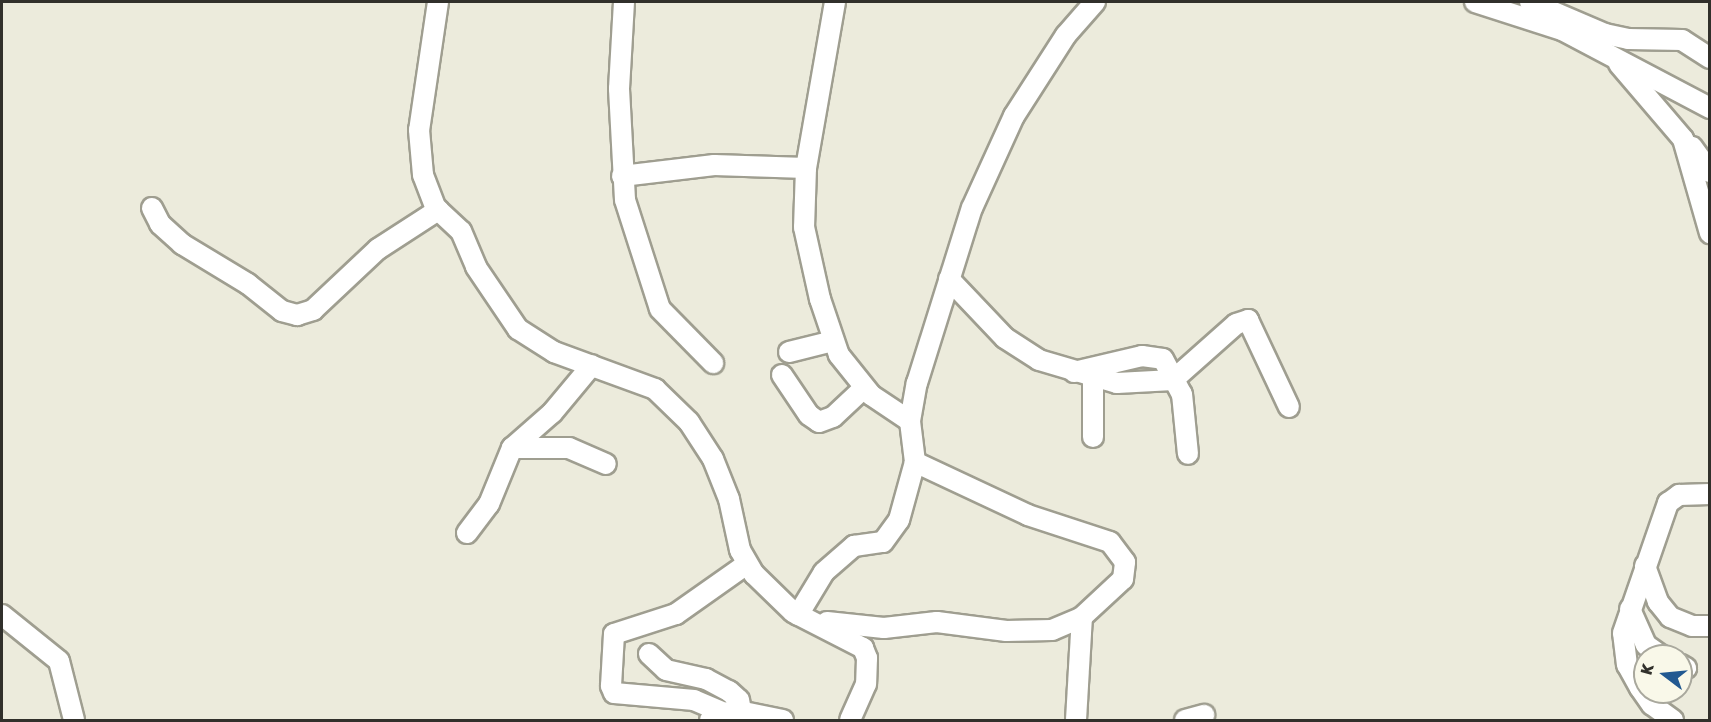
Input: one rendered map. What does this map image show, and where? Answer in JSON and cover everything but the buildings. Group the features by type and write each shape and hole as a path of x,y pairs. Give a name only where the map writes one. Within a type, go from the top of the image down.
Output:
{"street":[{"path":"438,2 420,130 423,174 438,210 461,231 489,289 518,329 543,346 655,389 676,406 701,437 723,484 747,564 770,592 798,615 859,644 867,658 861,701 850,720"},
{"path":"624,2 619,89 622,176 636,242 660,309 713,363"},
{"path":"836,2 806,168 804,227 834,341 864,388 910,421"},
{"path":"798,615 831,566 854,546 883,542 892,533 905,504 915,462 910,421 923,359 972,208 1003,136 1050,58 1095,2"},
{"path":"1475,2 1548,24 1710,108"},
{"path":"1530,2 1605,34 1628,39 1682,40 1710,58"},
{"path":"1612,56 1710,172"},
{"path":"1683,139 1709,229"},
{"path":"622,176 714,165 806,168"},
{"path":"152,208 160,224 182,244 248,284 282,311 297,315 313,310 378,249 438,210"},
{"path":"949,279 1005,338 1039,360 1071,373 1136,385 1176,378 1236,324 1248,320 1289,407"},
{"path":"789,352 834,341"},
{"path":"1071,373 1150,355 1163,359 1176,378 1182,394 1188,454"},
{"path":"467,533 489,504 512,448 552,413 592,365"},
{"path":"782,375 809,416 819,422 834,417 864,388"},
{"path":"1093,378 1093,437"},
{"path":"512,448 569,448 606,464"},
{"path":"818,625 836,622 884,628 937,622 1037,632 1065,627 1082,617 1123,579 1125,562 1115,545 1028,515 915,462"},
{"path":"1673,720 1652,705 1627,665 1622,641 1630,609 1668,503 1679,495 1710,494"},
{"path":"747,564 676,614 614,634 610,657 614,693 694,700 725,714 783,720"},
{"path":"1645,566 1658,602 1670,617 1692,626 1710,626"},
{"path":"1630,609 1646,644"},
{"path":"2,615 59,661 74,720"},
{"path":"1076,720 1082,617"},
{"path":"649,654 666,670 706,679 729,691 739,700 725,714"}]}
